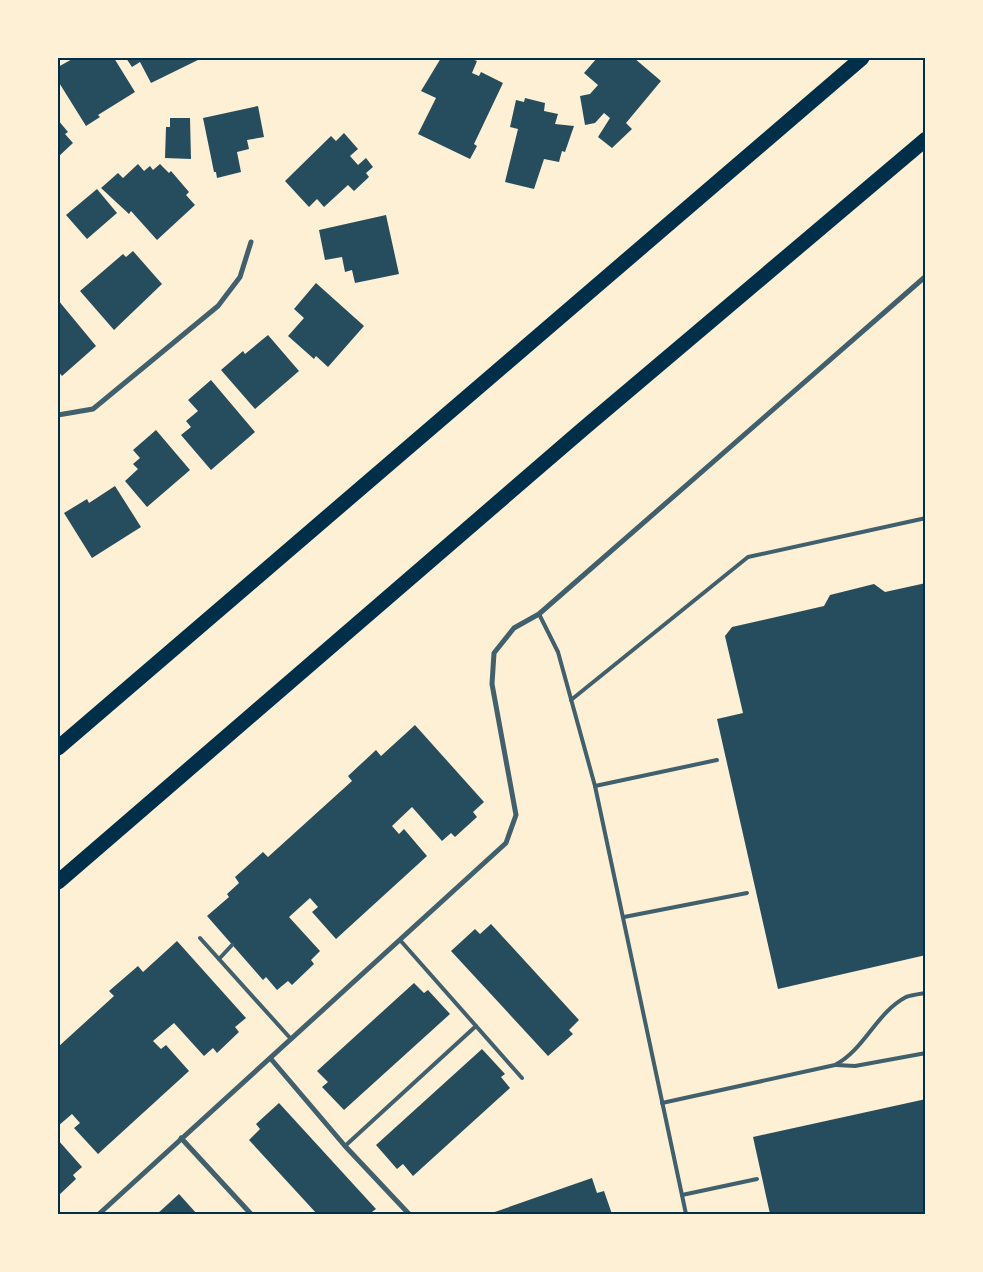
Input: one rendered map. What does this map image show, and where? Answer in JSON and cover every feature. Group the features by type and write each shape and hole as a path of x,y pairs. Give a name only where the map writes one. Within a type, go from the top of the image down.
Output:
{"highway":[{"path":"58,748 862,58"},
{"path":"58,882 575,436 926,139"}],"street":[{"path":"58,415 93,409 218,306 240,276 251,242"},
{"path":"99,1214 506,844 516,815 492,684 494,653 514,628 540,614 926,276"},
{"path":"271,1059 345,1146 408,1214"},
{"path":"181,1138 251,1214"}],"lane":[{"path":"571,700 748,558 926,518"},
{"path":"540,614 558,652 595,786 686,1214"},
{"path":"595,786 717,760"},
{"path":"624,918 747,893"},
{"path":"200,938 291,1039"},
{"path":"400,940 522,1078"},
{"path":"218,958 232,945"},
{"path":"836,1065 847,1059 887,1012 907,997 926,993"},
{"path":"345,1146 476,1026"},
{"path":"662,1103 836,1065 856,1066 926,1053"},
{"path":"682,1195 757,1179"}],"building":[{"path":"74,58 114,58 135,92 98,115 100,117 86,126 58,81 58,67"},
{"path":"126,58 202,58 151,83 140,62 132,67"},
{"path":"441,58 469,58 477,61 472,73 479,76 481,72 503,83 474,144 477,146 470,159 418,134 436,98 421,91"},
{"path":"597,58 634,58 661,81 626,123 632,129 612,148 598,137 610,118 604,113 595,123 585,125 580,96 590,94 598,85 584,73"},
{"path":"525,98 545,103 544,111 558,114 555,124 574,126 565,152 562,151 559,162 544,159 534,189 505,182 518,129 510,127 516,100 524,102"},
{"path":"258,106 264,137 247,140 249,149 237,152 241,172 217,178 216,172 214,172 203,118"},
{"path":"170,118 190,118 191,159 165,158 166,127 170,127"},
{"path":"58,120 68,132 65,134 73,143 58,157"},
{"path":"344,133 358,149 350,156 358,165 366,158 373,167 366,173 369,177 354,191 348,185 324,207 317,199 309,207 285,181 331,136 336,141"},
{"path":"138,164 144,171 150,166 153,170 160,164 169,173 171,171 189,192 186,195 195,205 157,240 131,211 129,214 101,188 118,173 123,178"},
{"path":"97,189 117,213 87,239 66,215"},
{"path":"386,215 399,274 355,283 352,270 345,272 342,257 325,260 319,230"},
{"path":"133,251 162,284 114,330 80,291 123,254 126,257"},
{"path":"316,283 364,326 328,367 316,356 314,359 288,336 304,318 294,309"},
{"path":"58,300 96,346 62,376 58,371"},
{"path":"268,335 299,371 255,409 221,370 243,351 245,354"},
{"path":"211,380 255,432 211,470 181,435 191,427 186,421 198,411 188,400"},
{"path":"156,430 190,470 147,507 125,481 138,469 133,464 140,458 133,450"},
{"path":"115,486 141,527 92,558 64,513 87,499 89,503"},
{"path":"926,583 926,955 778,989 717,719 743,713 725,636 732,627 824,606 830,595 874,584 885,592"},
{"path":"415,725 484,802 473,812 477,817 455,837 451,833 442,841 412,807 392,826 399,834 404,829 427,856 336,939 312,912 318,907 310,898 289,917 320,951 311,960 314,964 292,985 288,981 277,990 266,977 263,980 207,916 229,897 227,894 239,883 235,877 263,852 268,857 352,781 348,776 376,750 381,756"},
{"path":"491,924 579,1020 569,1030 573,1034 548,1056 451,951 475,929 480,934"},
{"path":"177,941 246,1018 235,1027 239,1032 217,1053 213,1048 204,1056 174,1023 153,1041 161,1049 166,1045 189,1071 98,1154 74,1128 80,1123 72,1114 58,1126 58,1047 114,996 109,991 138,966 143,972"},
{"path":"414,983 424,993 428,990 450,1014 344,1110 322,1087 328,1082 317,1071"},
{"path":"482,1049 505,1074 501,1077 510,1088 413,1176 403,1164 397,1169 376,1145"},
{"path":"926,1099 926,1214 770,1214 753,1137"},
{"path":"279,1103 376,1209 369,1214 317,1214 249,1140 260,1129 256,1124"},
{"path":"58,1140 82,1167 73,1175 76,1179 58,1196"},
{"path":"592,1178 597,1193 604,1191 612,1214 489,1214"},
{"path":"179,1194 197,1214 157,1214"}]}
